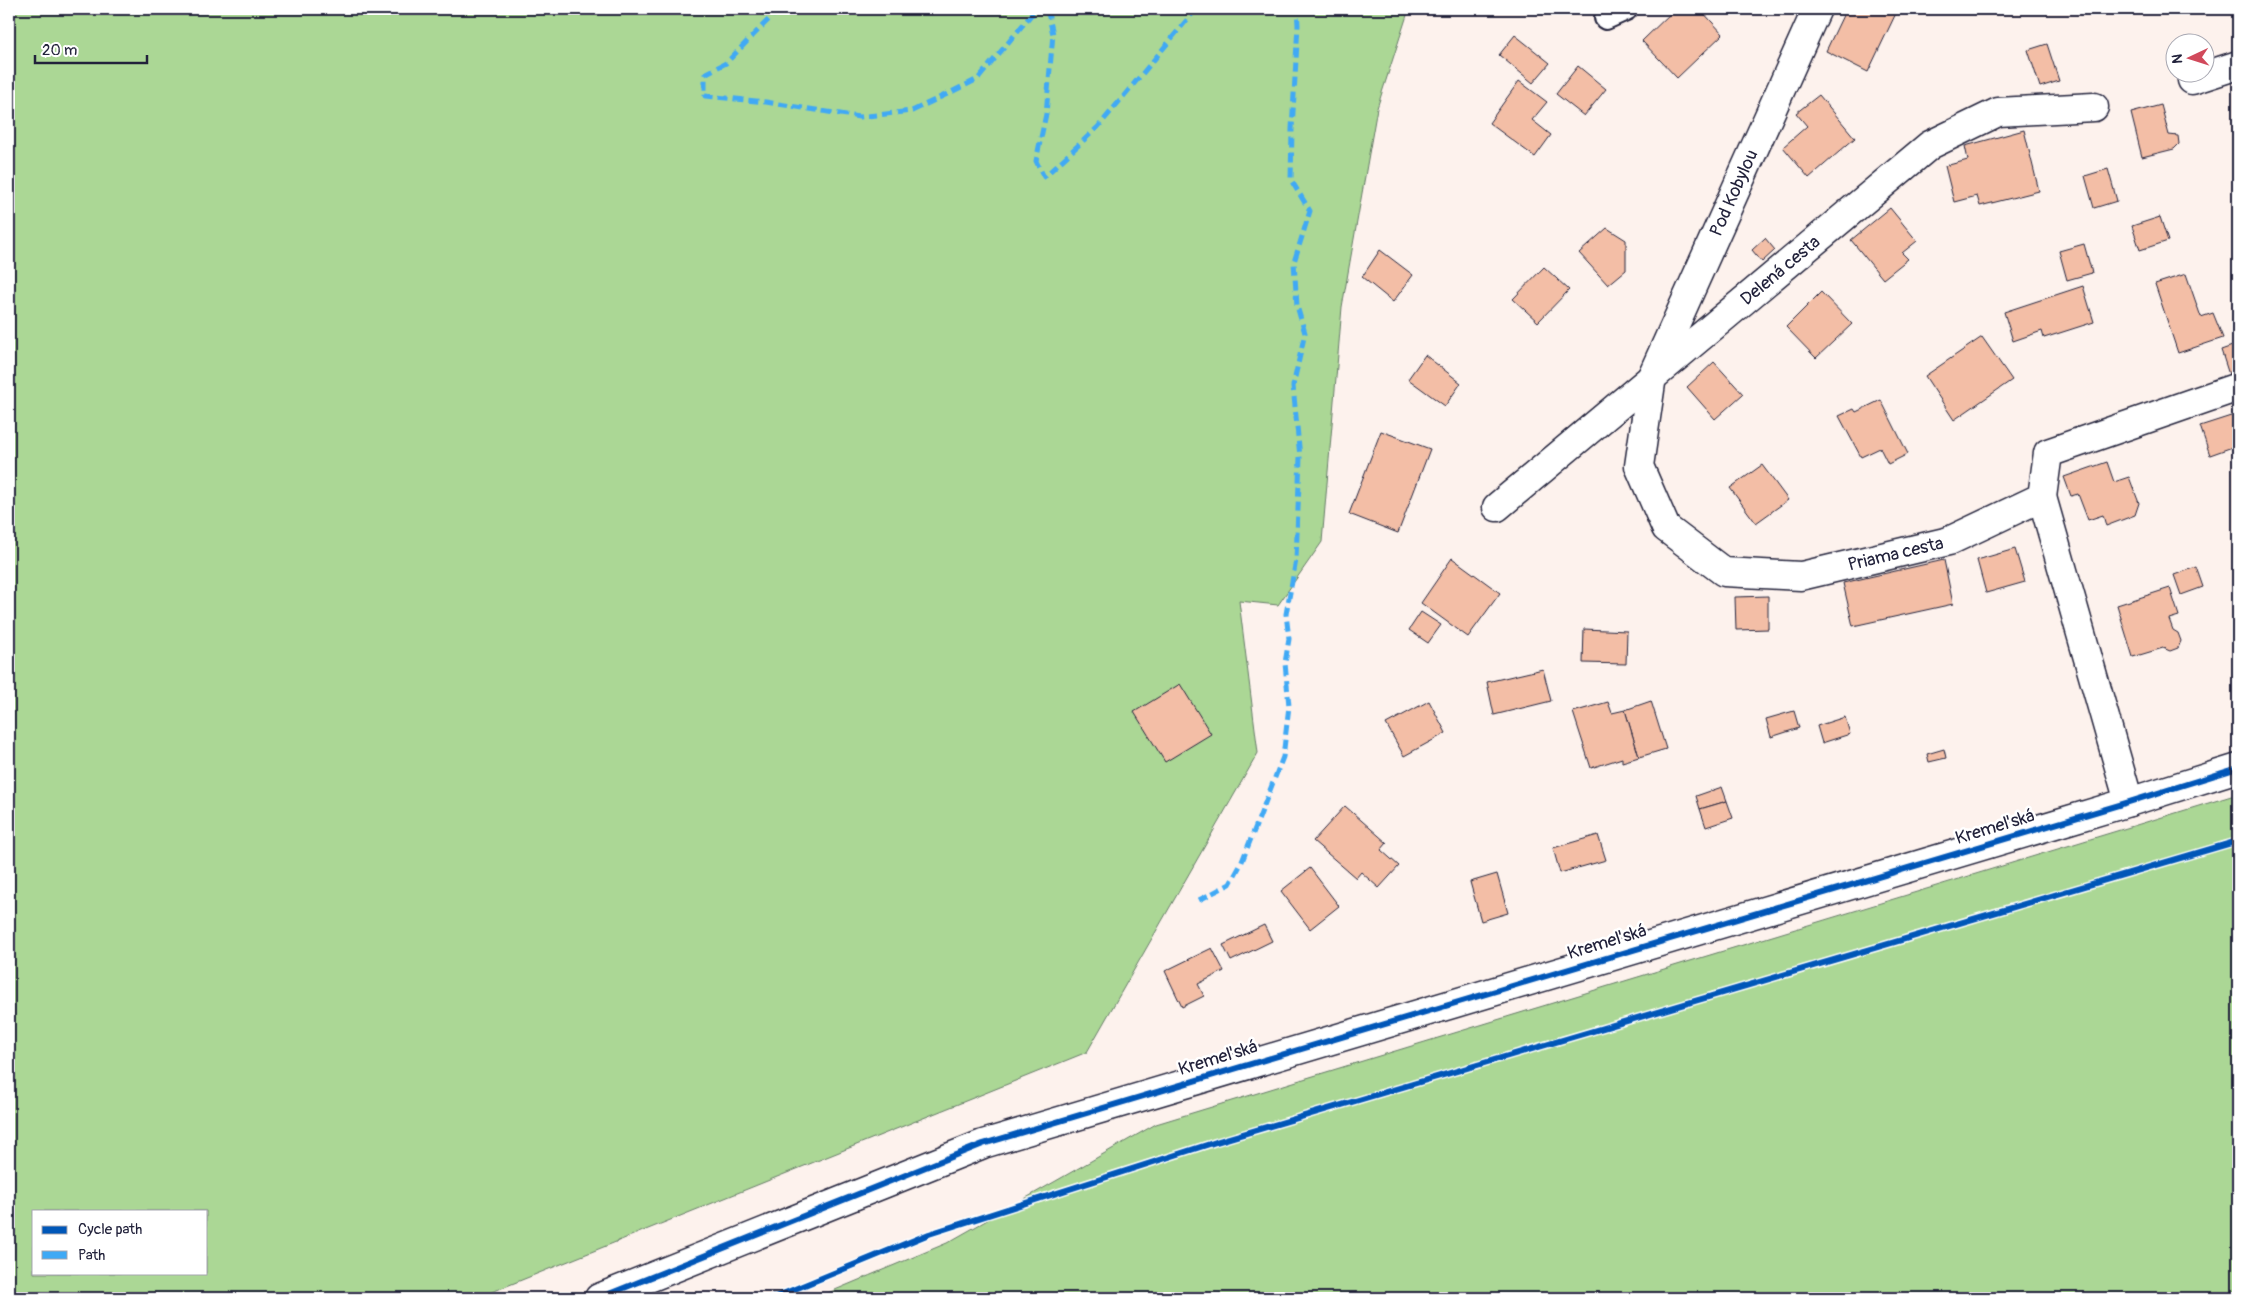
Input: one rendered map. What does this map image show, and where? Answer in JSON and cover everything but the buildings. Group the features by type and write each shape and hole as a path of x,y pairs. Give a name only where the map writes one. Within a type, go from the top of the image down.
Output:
{"street":[{"name":"Pod Kobylou","path":"1652,376 1816,9"},
{"path":"2214,73 2238,65"},
{"name":"Delená cesta","path":"1497,506 1930,145 1998,112 2094,107"},
{"name":"Priama cesta","path":"1652,376 1639,466 1666,528 1724,572 1801,576 1939,544 2042,497"},
{"path":"2129,802 2042,497 2048,453 2238,387"},
{"name":"Kremeľská","path":"599,1298 983,1144 2238,768"}],"lane":[{"path":"1606,18 1626,9"}],"green space":[{"path":"9,9 1409,9 1377,108 1342,307 1322,542 1278,605 1239,601 1258,753 1087,1052 481,1298 9,1298"},
{"path":"2238,794 2238,1298 816,1298 947,1243 1156,1124"}],"marked path":[{"path":"779,9 726,63 705,74 705,96 766,102 859,117 912,111 978,79 1031,15 1044,9"},
{"path":"1047,9 1053,34 1046,114 1036,161 1044,177 1098,127 1196,9"},
{"path":"1199,900 1230,884 1241,864 1283,757 1289,706 1285,663 1289,639 1286,614 1296,560 1300,457 1293,386 1305,333 1297,306 1294,262 1310,211 1291,180 1298,25 1297,9"}],"cycle path":[{"path":"599,1298 983,1144 2238,768"},
{"path":"773,1298 929,1234 1216,1142 2238,841"}]}
